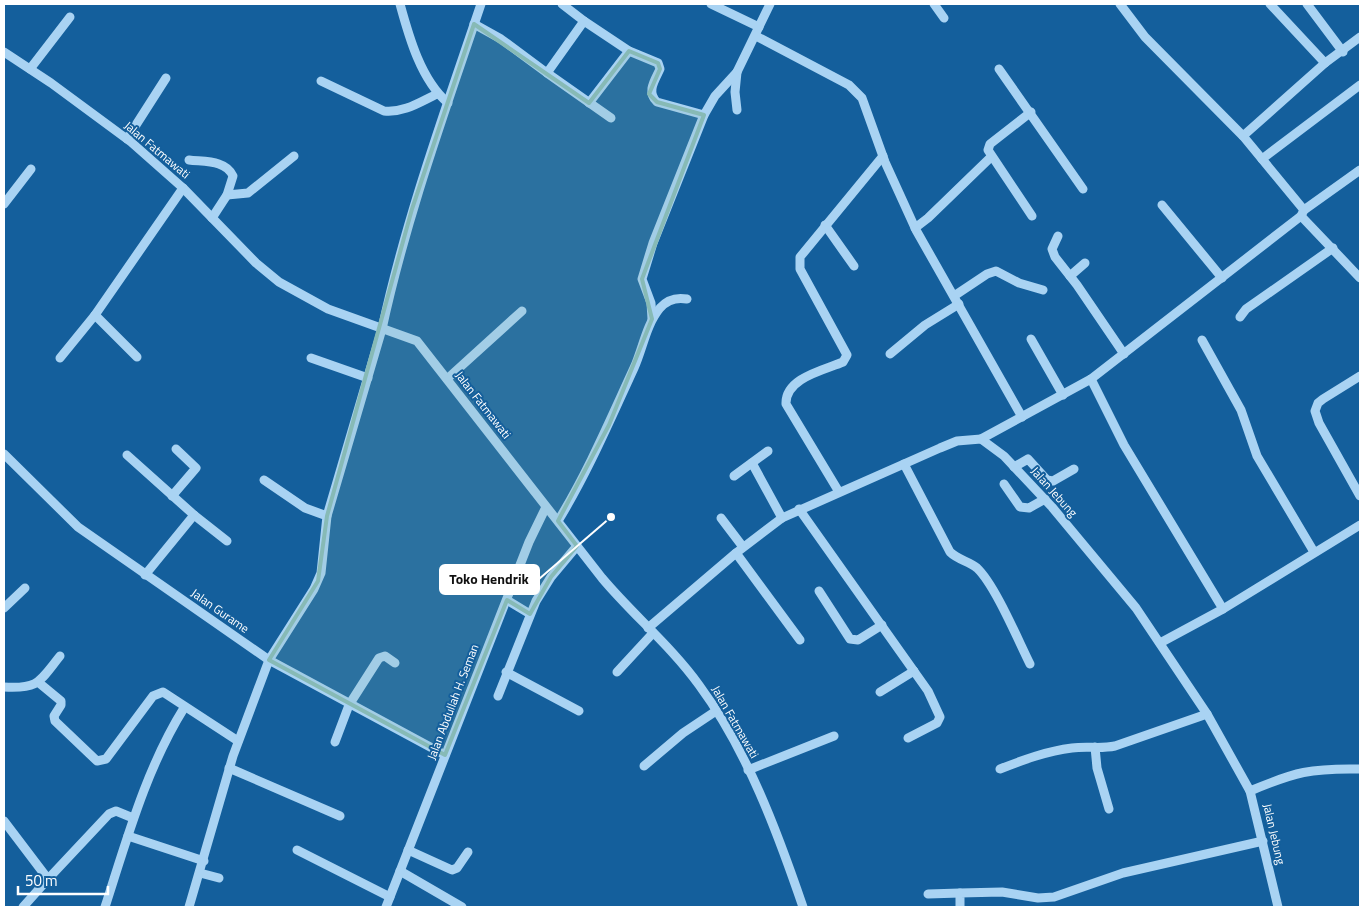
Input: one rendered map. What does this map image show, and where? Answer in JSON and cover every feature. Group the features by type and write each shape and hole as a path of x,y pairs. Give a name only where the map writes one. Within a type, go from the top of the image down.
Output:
{"street":[{"path":"400,4 415,52 437,94 448,103"},
{"path":"190,907 238,741 269,660 318,581 327,516 382,329 389,292 412,209 481,4"},
{"path":"562,4 629,51 655,60 660,66 651,91 655,100 704,115"},
{"path":"710,4 856,91 866,106 883,156 915,228 1022,417"},
{"path":"652,319 651,303 642,279 653,243 704,115 715,96 737,72 770,4"},
{"path":"934,4 944,18"},
{"path":"1120,4 1145,37 1243,136 1302,213 1360,278"},
{"path":"1270,4 1326,63"},
{"path":"1307,4 1342,52"},
{"path":"30,69 70,17"},
{"path":"547,73 584,21"},
{"path":"474,24 501,39 610,118"},
{"path":"1243,136 1326,63 1360,37"},
{"path":"589,103 629,51"},
{"name":"Jalan Fatmawati","path":"4,52 127,139 183,188 256,263 279,282 328,309 417,341 615,594 651,630 698,683 716,711 748,770 803,907"},
{"path":"999,69 1031,112 1083,189"},
{"path":"737,72 735,92 737,110"},
{"path":"127,139 166,78"},
{"path":"321,81 384,111 395,112 437,94"},
{"path":"1262,159 1360,85"},
{"path":"1031,112 990,144 988,150 1032,216"},
{"path":"227,195 248,192 294,156"},
{"path":"839,492 788,409 786,399 789,390 797,383 843,362 846,357 846,351 800,269 800,257 883,156"},
{"path":"915,228 928,218 991,157"},
{"path":"189,160 219,164 227,167 232,173 234,180 212,218"},
{"path":"4,204 31,169"},
{"path":"617,672 651,630 740,550 782,518 957,441 981,439 1092,380 1302,213 1360,170"},
{"path":"60,358 95,315 183,188"},
{"path":"1162,205 1222,278"},
{"path":"825,225 854,266"},
{"path":"1058,236 1052,253 1124,354"},
{"path":"1240,317 1246,309 1333,248"},
{"path":"1070,276 1085,263"},
{"path":"890,354 987,274 996,271 1019,283 1043,290"},
{"path":"558,521 577,489 609,425 635,366 652,319 664,304 670,300 687,299"},
{"path":"447,379 522,311"},
{"path":"95,315 137,357"},
{"path":"1031,339 1063,395"},
{"path":"1202,340 1242,410 1257,456 1314,552"},
{"path":"311,358 368,378"},
{"path":"1360,376 1323,399 1318,403 1315,411 1319,423 1360,496"},
{"path":"1092,380 1124,445 1223,609"},
{"name":"Jalan Jebung","path":"981,439 1004,456 1045,499 1136,608 1207,714 1250,791 1264,841 1278,907"},
{"path":"172,496 196,468 176,449"},
{"path":"734,476 768,450"},
{"name":"Jalan Gurame","path":"4,454 78,527 269,660 349,705 445,755"},
{"path":"127,455 194,515 227,541"},
{"path":"1014,466 1028,459 1050,481 1074,469"},
{"path":"752,463 782,518"},
{"path":"904,464 950,552 959,560 975,566 986,580 1030,664"},
{"path":"264,480 305,508 327,516"},
{"path":"1004,484 1020,507 1029,508 1045,499"},
{"name":"Jalan Abdullah H. Seman","path":"386,907 529,542 546,506"},
{"path":"799,509 928,691 940,717 937,723 908,738"},
{"path":"146,575 194,515"},
{"path":"721,518 800,640"},
{"path":"1160,643 1223,609 1360,525"},
{"path":"498,696 530,614 551,577 578,546"},
{"path":"4,608 25,588"},
{"path":"819,591 850,639 858,640 882,625"},
{"path":"507,600 530,614"},
{"path":"4,687 25,688 38,682 60,656"},
{"path":"334,742 349,705 379,658 385,656 395,663"},
{"path":"880,692 914,671"},
{"path":"506,672 579,711"},
{"path":"38,682 61,701 61,705 54,716 55,721 97,761 106,759 155,694 163,692 184,708 238,741"},
{"path":"105,907 133,818 161,748 184,708"},
{"path":"644,766 683,733 716,711"},
{"path":"1000,769 1041,754 1070,748 1116,746 1207,714"},
{"path":"748,770 834,736"},
{"path":"1095,747 1099,777 1109,809"},
{"path":"230,768 340,816"},
{"path":"1250,791 1292,774 1309,770 1360,770"},
{"path":"23,907 108,814 116,811 133,818"},
{"path":"4,821 48,879"},
{"path":"128,836 204,862"},
{"path":"928,894 1002,892 1038,898 1054,897 1123,874 1264,841"},
{"path":"297,850 390,897"},
{"path":"408,850 452,870 457,868 468,852"},
{"path":"400,871 462,907"},
{"path":"200,873 219,878"},
{"path":"960,893 960,907"}],"highlighted area":[{"path":"474,24 589,103 629,51 658,63 660,69 649,94 657,102 704,115 642,279 652,319 609,425 558,521 577,546 551,577 530,614 507,600 445,755 269,660 318,581 327,516 412,209"}],"place":[{"name":"Toko Hendrik","path":"611,517"}]}
